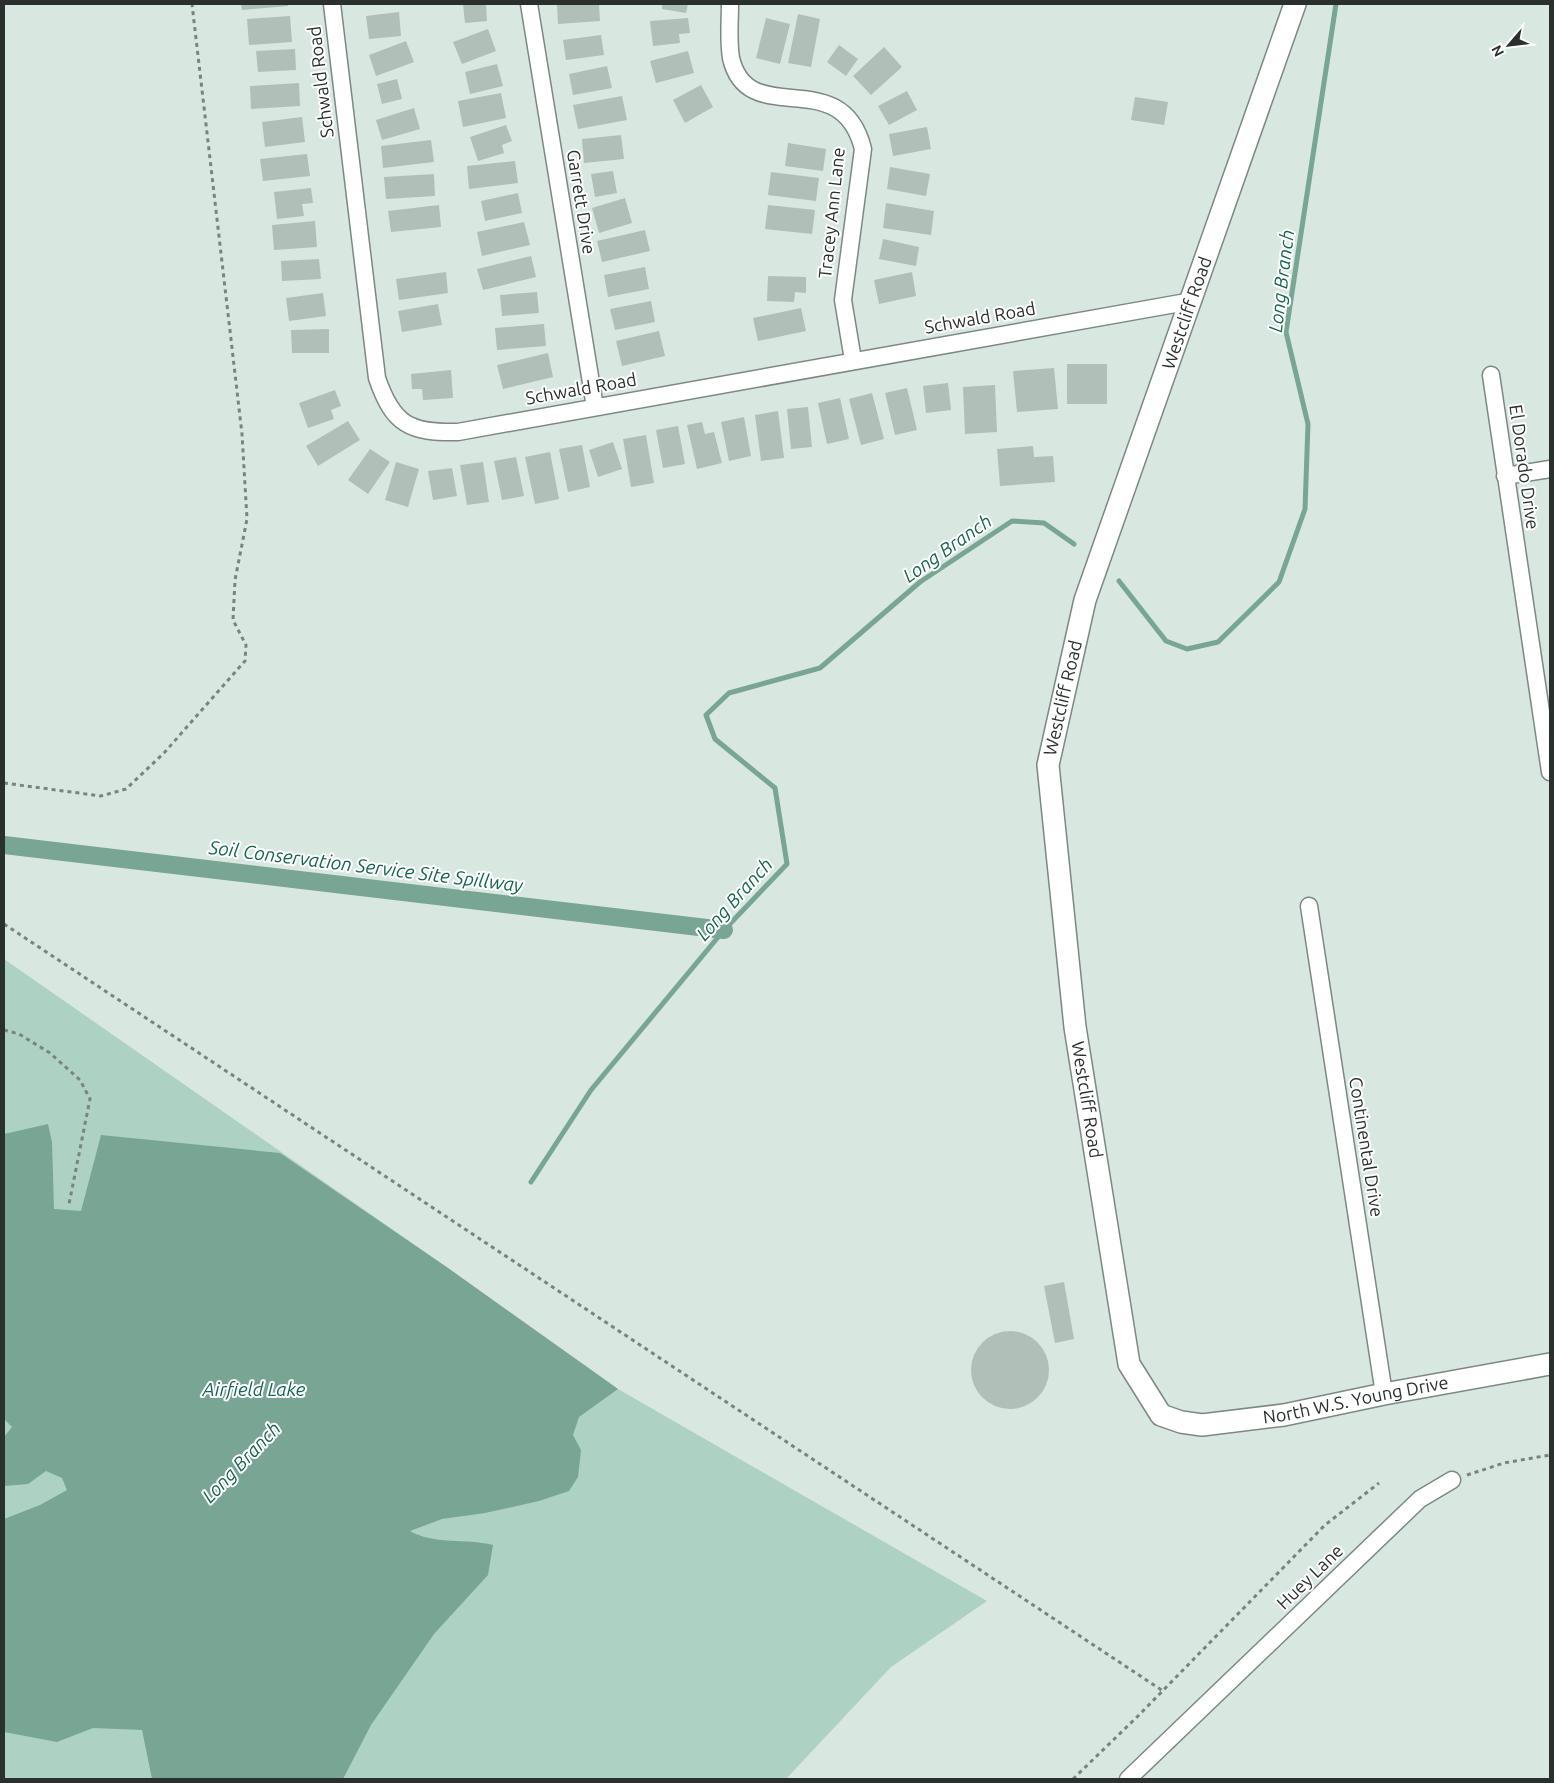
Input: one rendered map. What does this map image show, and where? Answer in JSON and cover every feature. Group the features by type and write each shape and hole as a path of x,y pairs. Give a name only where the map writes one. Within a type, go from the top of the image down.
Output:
{"street":[{"name":"Schwald Road","path":"332,4 377,378 391,412 400,422 417,430 458,432 1192,301"},
{"name":"Garrett Drive","path":"529,4 595,407"},
{"name":"Tracey Ann Lane","path":"730,4 732,59 747,85 760,93 777,97 826,102 837,107 848,116 859,133 863,149 843,300 853,360"},
{"name":"Westcliff Road","path":"1162,1414 1129,1364 1075,1027 1048,765 1085,600 1192,301 1294,4"},
{"name":"El Dorado Drive","path":"1491,375 1550,772"},
{"path":"1505,476 1550,469"},
{"name":"Continental Drive","path":"1309,906 1384,1394"},
{"name":"North W.S. Young Drive","path":"1162,1414 1181,1422 1202,1425 1284,1415 1384,1394 1550,1364"},
{"name":"Huey Lane","path":"1128,1779 1420,1499 1452,1480"}],"path":[{"path":"4,783 101,796 126,789 164,754 245,661 246,645 234,620 235,580 247,519 242,434 192,4"},
{"path":"4,924 1163,1691"},
{"path":"4,1030 19,1034 50,1053 80,1080 90,1099 69,1204"},
{"path":"1452,1480 1504,1463 1550,1455"},
{"path":"1073,1779 1163,1691 1324,1525 1378,1483"}],"shaded area":[{"name":"Airfield Lake","path":"4,959 448,1268 618,1389 987,1601 891,1667 786,1779 4,1779"}],"water":[{"name":"Airfield Lake","path":"48,1124 52,1142 54,1209 81,1211 101,1135 280,1153 448,1268 618,1389 579,1417 573,1435 581,1450 578,1477 569,1491 539,1501 485,1513 442,1519 410,1531 439,1540 493,1545 488,1575 434,1634 371,1725 343,1779 152,1779 142,1730 93,1728 57,1742 4,1732 4,1519 40,1505 67,1490 62,1478 46,1471 28,1484 4,1486 4,1437 12,1427 4,1419 4,1134"}],"building":[{"path":"241,4 288,4 288,6 242,10"},
{"path":"463,4 486,4 487,21 465,23"},
{"path":"557,4 599,4 600,21 558,24"},
{"path":"662,4 688,4 686,13 662,9"},
{"path":"399,12 401,36 369,39 366,16"},
{"path":"798,14 820,19 811,67 788,63"},
{"path":"290,16 292,42 249,45 247,19"},
{"path":"688,18 690,33 679,34 680,43 653,46 650,21"},
{"path":"766,18 790,24 780,64 756,58"},
{"path":"488,29 496,51 462,64 453,42"},
{"path":"601,35 604,55 566,60 563,40"},
{"path":"406,41 414,62 376,76 369,55"},
{"path":"839,45 858,59 846,76 827,62"},
{"path":"884,47 902,67 871,95 853,76"},
{"path":"295,49 296,70 258,72 256,51"},
{"path":"688,51 694,73 656,83 650,61"},
{"path":"497,64 503,86 470,94 465,72"},
{"path":"607,66 612,88 573,95 569,74"},
{"path":"397,79 402,99 382,104 377,84"},
{"path":"299,83 300,106 251,109 250,86"},
{"path":"701,85 713,107 685,123 673,100"},
{"path":"907,91 917,110 889,125 878,106"},
{"path":"501,93 506,118 463,127 458,101"},
{"path":"622,96 627,120 578,129 573,105"},
{"path":"1135,97 1168,102 1164,125 1131,120"},
{"path":"414,108 420,129 382,140 376,120"},
{"path":"302,117 305,142 265,147 262,122"},
{"path":"506,125 512,141 502,145 504,153 478,161 470,137"},
{"path":"927,127 931,149 893,156 889,134"},
{"path":"621,135 624,159 584,163 582,139"},
{"path":"431,140 434,162 383,168 381,146"},
{"path":"788,143 826,149 823,171 785,166"},
{"path":"307,154 310,176 263,181 260,159"},
{"path":"515,161 518,183 469,189 467,166"},
{"path":"890,167 930,174 926,196 887,189"},
{"path":"613,171 617,193 595,197 591,174"},
{"path":"771,172 819,178 816,201 768,195"},
{"path":"434,174 435,196 386,199 384,177"},
{"path":"311,188 313,203 302,204 304,216 277,219 274,192"},
{"path":"518,193 522,213 485,221 481,201"},
{"path":"625,198 632,223 599,233 592,208"},
{"path":"886,203 934,211 931,235 883,228"},
{"path":"439,205 441,227 391,232 388,211"},
{"path":"768,205 815,210 812,234 765,229"},
{"path":"315,221 317,247 274,250 272,225"},
{"path":"524,222 530,245 482,256 477,232"},
{"path":"645,230 650,251 602,262 597,241"},
{"path":"883,239 919,247 916,266 879,259"},
{"path":"531,256 536,277 483,290 477,269"},
{"path":"319,259 321,279 282,281 281,261"},
{"path":"645,267 649,289 608,297 604,275"},
{"path":"446,272 448,293 399,300 396,279"},
{"path":"912,272 916,296 879,304 874,280"},
{"path":"768,276 806,277 806,293 795,292 794,302 767,301"},
{"path":"537,292 539,313 502,316 500,295"},
{"path":"323,293 326,316 289,321 286,298"},
{"path":"651,301 655,322 615,330 610,309"},
{"path":"438,304 442,325 402,332 398,311"},
{"path":"801,308 806,331 758,341 753,318"},
{"path":"544,324 546,346 497,350 495,328"},
{"path":"329,329 329,353 292,353 291,330"},
{"path":"659,331 665,356 622,366 616,341"},
{"path":"548,353 553,377 503,389 497,365"},
{"path":"1067,364 1107,364 1107,404 1067,404"},
{"path":"1054,368 1058,409 1017,412 1013,371"},
{"path":"451,370 453,398 423,400 422,389 412,389 411,374"},
{"path":"948,383 951,410 926,413 923,386"},
{"path":"995,385 997,432 965,434 963,387"},
{"path":"907,388 917,430 895,435 885,393"},
{"path":"335,390 341,406 331,410 334,419 308,428 299,403"},
{"path":"872,393 884,439 861,445 849,399"},
{"path":"840,398 849,439 827,444 818,403"},
{"path":"808,407 812,447 791,449 787,409"},
{"path":"778,411 784,458 761,461 755,415"},
{"path":"744,417 751,456 729,461 721,422"},
{"path":"348,421 360,440 318,466 306,446"},
{"path":"702,422 705,434 714,432 722,463 697,469 687,425"},
{"path":"678,426 685,464 663,468 656,430"},
{"path":"646,435 654,483 631,487 623,439"},
{"path":"613,442 622,469 598,477 589,450"},
{"path":"582,445 590,487 568,492 559,449"},
{"path":"1033,446 1034,457 1053,456 1055,482 1000,486 997,449"},
{"path":"370,449 390,462 368,494 348,480"},
{"path":"550,452 559,499 535,504 525,457"},
{"path":"516,457 524,496 502,500 494,461"},
{"path":"396,462 419,469 408,507 385,500"},
{"path":"483,462 489,502 467,505 460,465"},
{"path":"452,468 457,496 433,500 428,471"},
{"path":"1064,1282 1074,1339 1055,1343 1044,1286"},
{"path":"1010,1331 1025,1334 1038,1342 1046,1355 1049,1370 1046,1385 1038,1398 1025,1406 1010,1409 995,1406 982,1398 974,1385 971,1370 974,1355 982,1342 995,1334"}],"waterway":[{"name":"Long Branch","path":"1119,581 1166,641 1187,649 1218,642 1279,582 1305,509 1308,424 1286,332 1336,4"},
{"name":"Long Branch","path":"531,1182 591,1090 724,930 787,864 775,788 715,739 706,715 729,693 820,668 920,582 1012,521 1044,523 1074,544"},
{"name":"Soil Conservation Service Site Spillway","path":"4,845 724,930"}]}
